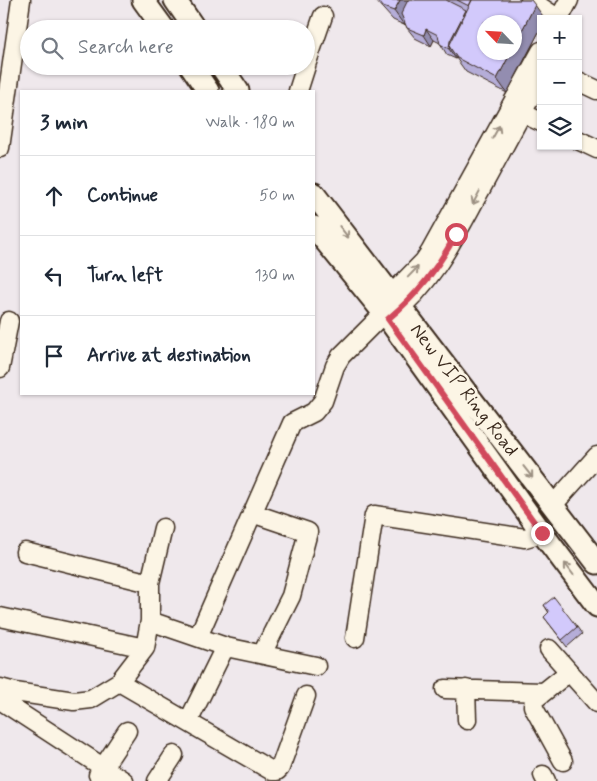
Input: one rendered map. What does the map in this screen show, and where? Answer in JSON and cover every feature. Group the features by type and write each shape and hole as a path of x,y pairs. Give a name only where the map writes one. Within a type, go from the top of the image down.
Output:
{"main road":[{"path":"143,0 157,20"},
{"path":"175,0 189,20"},
{"path":"196,75 207,90"},
{"path":"227,75 237,90"},
{"name":"New VIP Ring Road","path":"315,196 542,533 597,606"},
{"name":"New VIP Ring Road","path":"315,228 389,308 553,505 597,563"}],"street":[{"path":"0,148 9,99 21,0"},
{"path":"530,0 570,10"},
{"path":"543,0 570,10"},
{"path":"315,32 323,16"},
{"path":"389,308 430,252 537,58"},
{"path":"298,90 303,75"},
{"path":"582,83 597,90"},
{"path":"198,637 292,423 314,412 323,402 335,366 341,356 389,308 435,270 537,85"},
{"path":"522,113 537,120"},
{"path":"582,142 597,149"},
{"path":"0,368 9,321"},
{"path":"553,505 597,456"},
{"path":"252,513 308,532 291,596 262,654"},
{"path":"355,638 374,515 525,538 542,533"},
{"path":"0,688 74,701 91,699 119,682 145,648 150,621 150,583 163,528"},
{"path":"25,552 150,583"},
{"path":"0,617 145,648"},
{"path":"150,621 225,646 316,666"},
{"path":"188,722 225,646"},
{"path":"549,649 597,703"},
{"path":"563,761 533,706 534,700 569,672"},
{"path":"119,682 272,771 277,771 280,768 306,696"},
{"path":"445,689 543,692"},
{"path":"466,689 467,720"},
{"path":"0,700 102,774"},
{"path":"0,711 102,774 124,781"},
{"path":"102,774 127,731"},
{"path":"157,781 174,755"}],"building":[{"path":"378,0 400,0 394,11 383,7"},
{"path":"408,0 446,0 466,10 450,41 449,49 440,44 438,35 426,29 424,35 407,28 401,14"},
{"path":"457,0 472,0 469,6"},
{"path":"472,0 531,0 535,5 522,30 522,15 477,15 477,60 507,60 497,79 457,58 449,46"},
{"path":"554,597 577,627 562,640 544,617 549,612 544,605"}],"route":[{"path":"456,234 435,270 401,308 388,319 542,533"}]}
